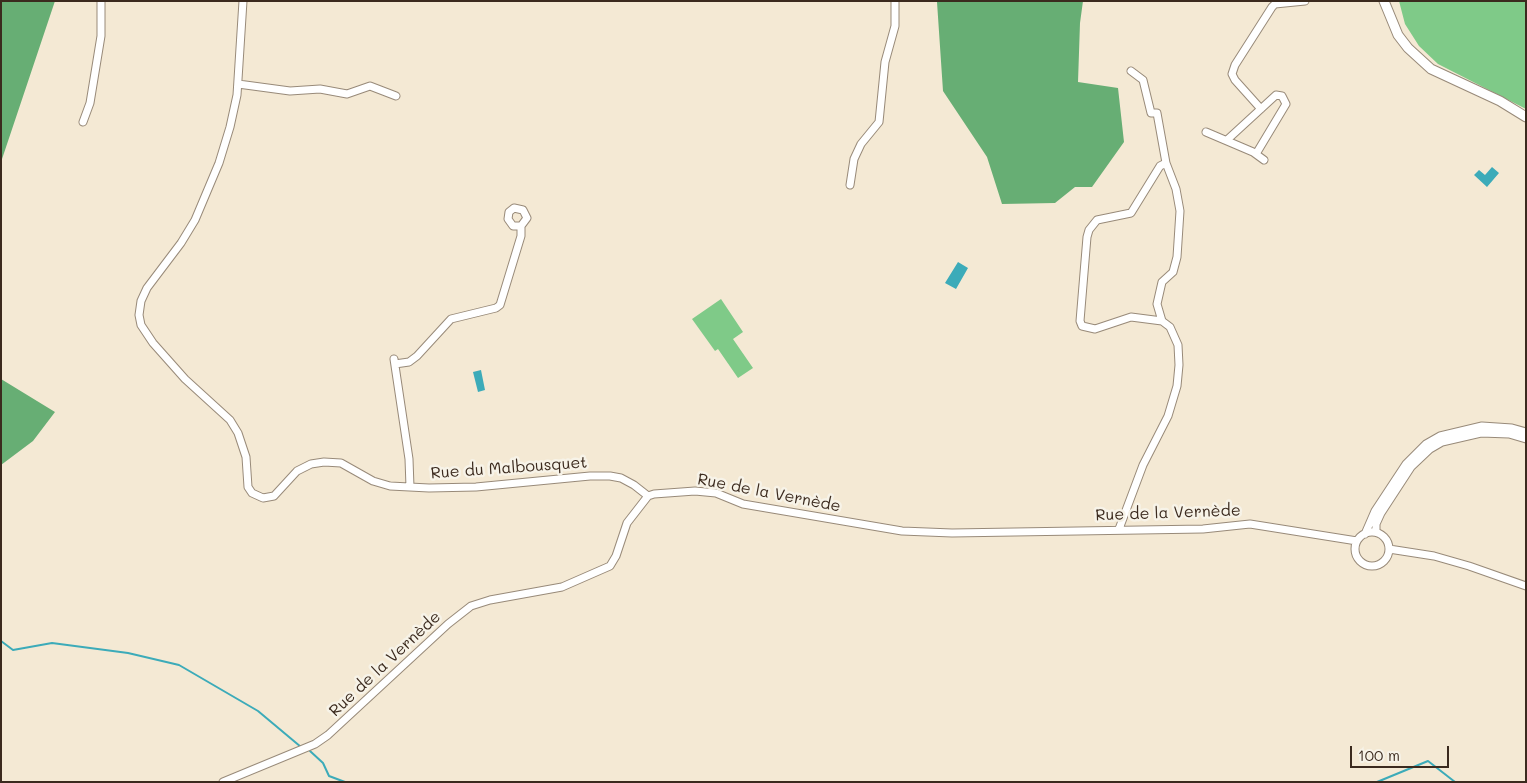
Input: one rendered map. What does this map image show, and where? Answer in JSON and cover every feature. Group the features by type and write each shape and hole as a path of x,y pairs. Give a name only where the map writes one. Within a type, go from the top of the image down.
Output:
{"main road":[{"path":"1384,1 1398,35 1408,48 1430,69 1443,77 1500,101 1526,117"}],"street":[{"path":"83,122 90,103 101,36 101,1"},
{"name":"Rue du Malbousquet","path":"243,1 238,84 230,127 210,185 181,243 147,288 141,301 139,315 141,325 153,343 184,379 230,420 238,433 246,456 248,487 252,493 263,498 274,496 297,471 311,464 324,462 341,463 382,484 410,487 476,487 590,476 610,476 622,478 634,484 648,496"},
{"path":"850,185 854,159 861,144 879,122 885,62 895,26 895,1"},
{"path":"1261,109 1235,80 1232,74 1235,65 1272,7 1276,4 1305,1"},
{"path":"1131,71 1144,80 1151,113 1157,113 1166,163 1176,189 1180,211 1177,257 1172,272 1162,282 1157,304 1162,321"},
{"path":"238,84 290,91 320,89 347,94 370,86 396,96"},
{"path":"1227,140 1276,95 1282,96 1286,104 1256,154"},
{"path":"1206,132 1227,140 1264,160"},
{"path":"1118,529 1140,473 1168,416 1177,386 1180,365 1178,344 1170,326 1162,321 1132,317 1088,329 1082,326 1080,320 1089,230 1097,220 1131,213 1160,166 1166,163"},
{"path":"410,487 410,459 394,361 409,362 417,356 444,324 451,319 496,308 500,305 521,236 521,226"},
{"path":"1365,534 1376,532 1385,538 1389,554 1382,564 1370,566 1361,562 1356,552 1357,541 1365,534 1375,512 1406,464 1426,444 1440,436 1482,426 1512,428 1526,432"},
{"path":"1376,532 1376,524 1381,513 1411,467 1430,449 1442,442 1481,433 1509,434 1526,439"},
{"name":"Rue de la Vernède","path":"223,782 315,744 328,735 453,620 472,606 490,600 562,586 610,566 616,556 627,523 648,496 673,491 716,493 743,504 902,532 1203,529 1257,524 1357,541"},
{"path":"1389,549 1434,556 1526,586"}],"green space":[{"path":"1,1 55,1 1,162"},
{"path":"1083,1 1080,23 1078,82 1118,88 1124,142 1092,187 1075,187 1055,203 1002,204 987,157 943,91 937,2"},
{"path":"1399,1 1526,1 1526,109 1438,64 1419,46 1405,24"},
{"path":"721,299 743,332 733,339 753,368 738,378 718,349 715,351 692,319"},
{"path":"1,379 55,412 33,441 1,465"}],"water":[{"path":"1492,167 1499,173 1487,187 1474,175 1479,170 1485,175"},
{"path":"958,262 968,268 956,289 945,283"},
{"path":"481,370 485,390 478,392 473,372"}],"waterway":[{"path":"1,641 13,650 52,643 128,653 179,665 258,711 301,747"},
{"path":"310,751 323,763 329,776 345,782"},
{"path":"1377,782 1428,761 1455,782"}]}
